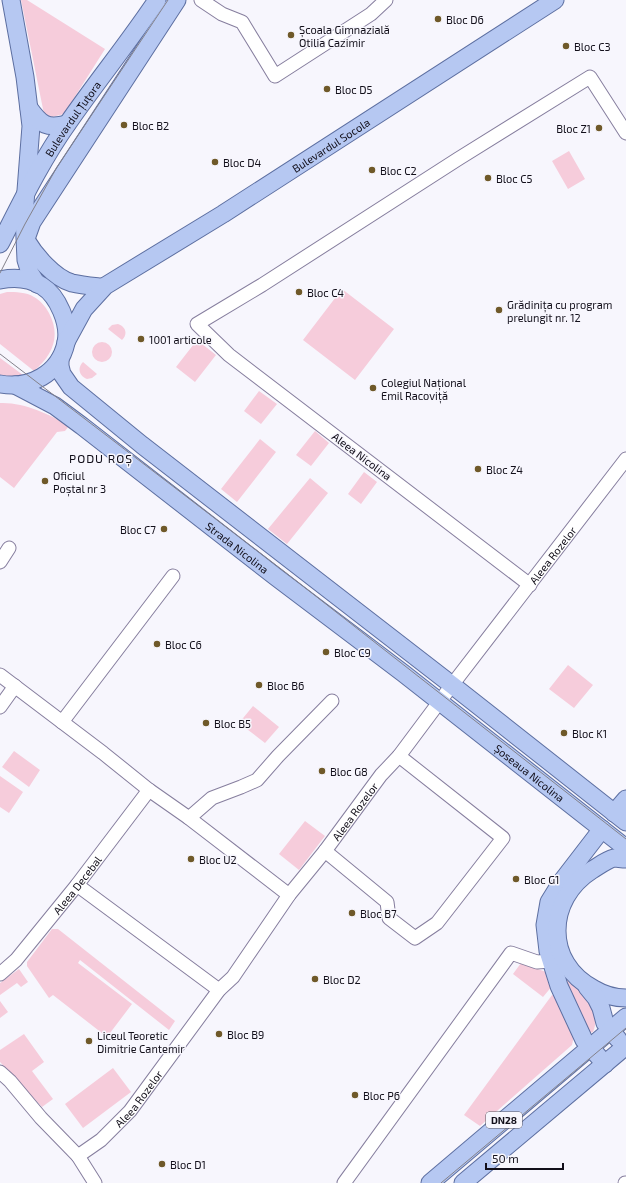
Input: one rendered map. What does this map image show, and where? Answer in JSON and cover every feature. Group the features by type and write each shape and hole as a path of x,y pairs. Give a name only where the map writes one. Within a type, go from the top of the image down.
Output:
{"main road":[{"path":"7,384 26,384 40,379 48,373 60,359 66,342 65,320 61,309 50,293 40,285 28,267 25,249 25,194 30,144 29,108 11,0"},
{"name":"Bulevardul Țuțora","path":"0,244 25,194 67,124 133,36 157,0"},
{"name":"Bulevardul Țuțora","path":"26,240 32,222 177,0"},
{"name":"Bulevardul Socola","path":"0,280 20,278 64,294 103,286 223,214 554,0"},
{"path":"29,108 37,120 43,124 49,126 67,124"},
{"path":"26,240 36,256 44,265 61,277 71,282 103,286"},
{"name":"Bulevardul Socola","path":"66,342 84,309 103,286"},
{"name":"Strada Nicolina","path":"60,359 62,374 71,387 142,445 470,700"},
{"name":"Strada Nicolina","path":"7,384 49,402 82,426 458,716"},
{"name":"Șoseaua Nicolina","path":"470,700 620,818"},
{"name":"Șoseaua Nicolina","path":"458,716 626,848"},
{"path":"620,818 626,799"},
{"path":"586,985 596,998 601,1008 605,1023 625,1046 605,1064 584,1040 559,986 548,952 545,925 554,908 562,881 602,829"},
{"path":"554,908 589,872 614,858 626,859"},
{"path":"554,908 558,947 567,966 577,978 586,985 609,996 626,998"},
{"path":"590,1047 626,1017"},
{"name":"DN28","path":"430,1183 590,1047"},
{"name":"DN28","path":"463,1183 605,1064"}],"street":[{"path":"201,0 222,14 242,22 275,76 371,14 386,0"},
{"name":"Aleea Nicolina","path":"530,585 229,355 197,324 262,286 458,159 590,77 626,133"},
{"name":"Aleea Rozelor","path":"78,1156 101,1140 130,1111 219,990 232,977 290,894 325,851 381,775 399,756 626,459"},
{"path":"0,562 9,548"},
{"path":"62,722 173,576"},
{"path":"0,675 149,790 189,818 290,894"},
{"path":"0,707 15,686"},
{"path":"189,818 212,798 257,780 278,756 332,701"},
{"path":"325,851 387,902 389,918 415,938 438,923 503,838 399,756"},
{"name":"Aleea Decebal","path":"0,974 16,960 77,885 149,790"},
{"path":"77,885 219,990"},
{"path":"344,1183 512,953 537,962 551,961"},
{"path":"0,1072 10,1081 41,1118 78,1156 95,1183"}],"shaded area":[{"path":"21,0 27,0 105,49 64,114 52,117 44,114"},
{"path":"569,151 585,179 568,189 552,161"},
{"path":"342,289 394,329 355,380 303,340"},
{"path":"17,292 31,295 41,302 53,321 55,337 53,345 41,365 34,371 0,344 0,294"},
{"path":"118,324 123,327 125,331 124,338 122,340 108,329 112,325"},
{"path":"197,340 216,355 195,382 176,367"},
{"path":"98,342 106,342 112,348 112,356 106,362 98,362 92,356 92,348"},
{"path":"0,358 23,375 15,377 0,375"},
{"path":"83,362 97,374 92,378 84,378 80,372 80,367"},
{"path":"259,391 277,404 261,424 244,411"},
{"path":"0,403 18,404 36,410 69,426 65,431 57,432 14,488 0,477"},
{"path":"315,431 329,443 311,466 296,455"},
{"path":"260,439 276,452 237,502 221,489"},
{"path":"364,472 377,482 361,504 348,494"},
{"path":"310,478 328,493 287,544 268,529"},
{"path":"568,665 593,685 574,708 549,689"},
{"path":"253,706 279,727 265,743 239,723"},
{"path":"14,751 40,770 29,787 2,767"},
{"path":"0,776 23,792 9,813 0,807"},
{"path":"305,821 325,836 299,870 279,854"},
{"path":"52,929 58,929 175,1021 169,1030 80,960 78,963 132,1004 107,1037 53,995 49,998 27,966 27,962"},
{"path":"521,963 546,972 553,985 543,997 513,974"},
{"path":"19,969 28,982 21,987 17,983 0,995 0,983"},
{"path":"565,978 583,995 592,1008 595,1016 593,1032 589,1033 584,1030"},
{"path":"552,995 558,996 574,1036 572,1045 480,1126 464,1115"},
{"path":"0,1001 8,1012 0,1018"},
{"path":"24,1034 44,1062 32,1071 53,1099 42,1107 0,1062 0,1050"},
{"path":"113,1068 131,1092 83,1128 65,1104"}],"tram line":[{"path":"0,273 57,167 168,0"},
{"path":"0,354 285,572 626,839"},
{"path":"441,1183 626,1028"}],"place":[{"name":"Bloc D6","path":"438,19"},
{"name":"Școala Gimnazială Otilia Cazimir","path":"291,35"},
{"name":"Bloc C3","path":"566,46"},
{"name":"Bloc D5","path":"327,89"},
{"name":"Bloc B2","path":"124,125"},
{"name":"Bloc Z1","path":"599,128"},
{"name":"Bloc D4","path":"215,162"},
{"name":"Bloc C2","path":"372,170"},
{"name":"Bloc C5","path":"488,178"},
{"name":"Bloc C4","path":"299,292"},
{"name":"Grădinița cu program prelungit nr. 12","path":"499,310"},
{"name":"1001 articole","path":"141,339"},
{"name":"Colegiul Național Emil Racoviță","path":"373,388"},
{"name":"Bloc Z4","path":"478,469"},
{"name":"Oficiul Poștal nr 3","path":"45,481"},
{"name":"Bloc C7","path":"164,529"},
{"name":"Bloc C6","path":"157,644"},
{"name":"Bloc C9","path":"326,652"},
{"name":"Bloc B6","path":"259,685"},
{"name":"Bloc B5","path":"206,723"},
{"name":"Bloc K1","path":"564,733"},
{"name":"Bloc G8","path":"322,771"},
{"name":"Bloc U2","path":"191,859"},
{"name":"Bloc G1","path":"516,879"},
{"name":"Bloc B7","path":"352,913"},
{"name":"Bloc D2","path":"315,979"},
{"name":"Bloc B9","path":"219,1034"},
{"name":"Liceul Teoretic Dimitrie Cantemir","path":"89,1041"},
{"name":"Bloc P6","path":"355,1095"},
{"name":"Bloc D1","path":"162,1164"}],"district":[{"name":"PODU ROȘ","path":"101,458"}]}
